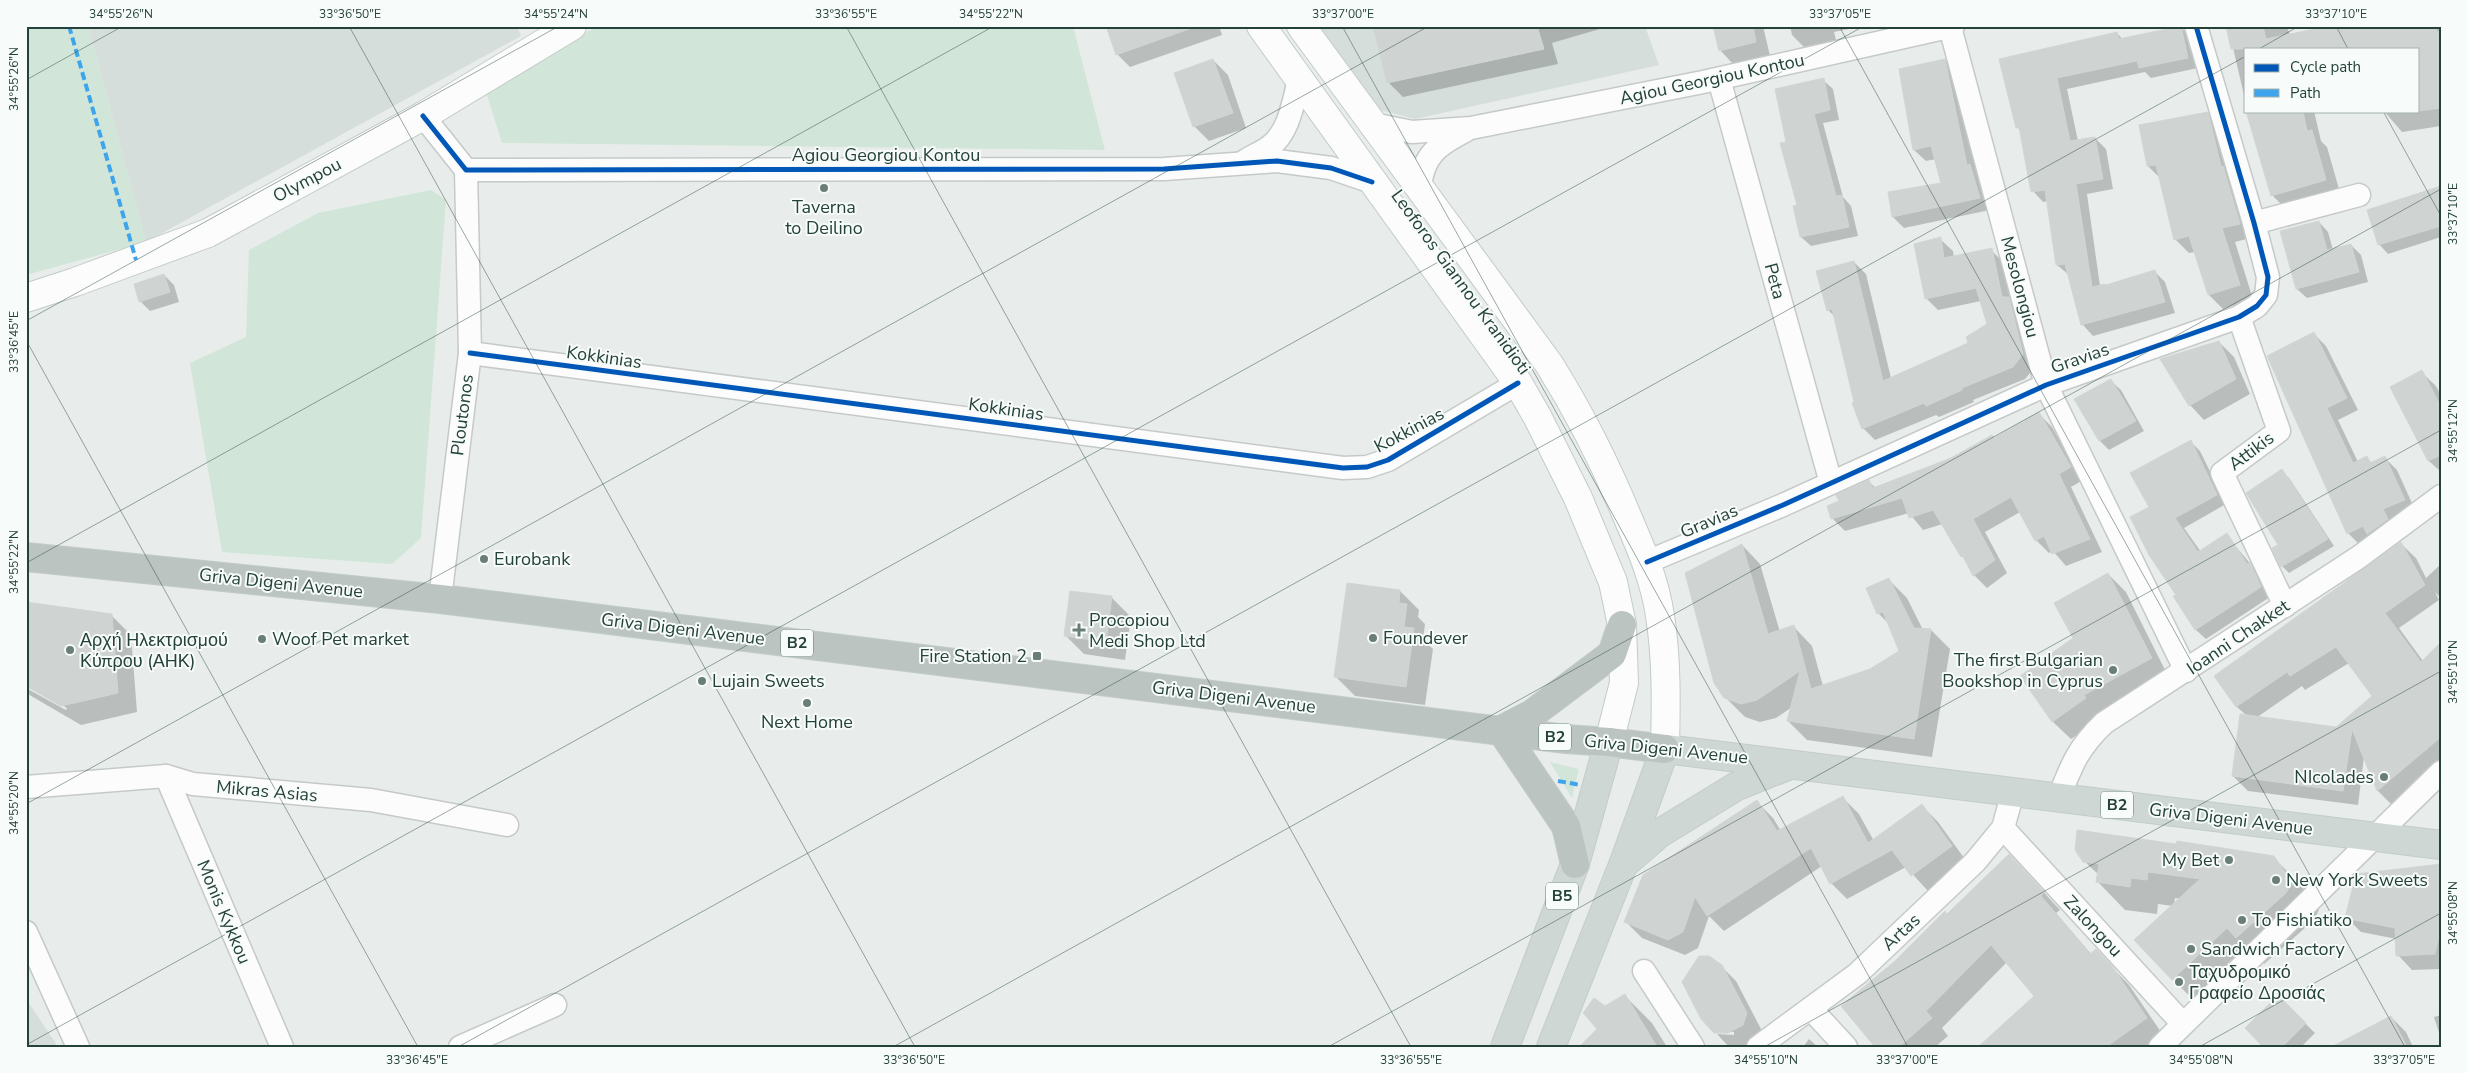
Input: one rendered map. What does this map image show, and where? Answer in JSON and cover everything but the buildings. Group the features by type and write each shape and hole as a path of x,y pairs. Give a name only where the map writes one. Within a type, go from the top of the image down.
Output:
{"highway":[{"name":"Griva Digeni Avenue","path":"26,557 440,599 1566,739 1666,749"},
{"path":"1574,864 1566,826 1501,730 1532,714 1612,654 1622,625"}],"main road":[{"name":"Olympou","path":"26,298 208,234 423,116 572,26"},
{"name":"Leoforos Giannou Kranidioti","path":"1260,26 1518,383 1538,418 1581,507 1613,582 1622,625 1624,683 1609,742"},
{"name":"Leoforos Giannou Kranidioti","path":"1301,26 1549,364 1572,400 1612,480 1647,562 1660,616 1665,677 1666,749"},
{"name":"B5","path":"1504,1047 1574,864 1609,742"},
{"name":"Griva Digeni Avenue","path":"1666,749 1794,763 2441,845"},
{"name":"B5","path":"1551,1047 1623,865 1666,749"},
{"path":"1623,865 1660,833 1737,786 1794,763"}],"street":[{"name":"Gravias","path":"1647,562 1831,483 2046,385 2239,317 2257,306 2266,295 2268,277 2196,26"},
{"name":"Agiou Georgiou Kontou","path":"1373,124 1412,132 1471,128 1719,78 1951,27"},
{"name":"Mesolongiou","path":"1951,27 2046,385 2186,672"},
{"name":"Peta","path":"1719,78 1831,483"},
{"name":"Agiou Georgiou Kontou","path":"1242,162 1270,147 1281,133 1288,119 1299,80"},
{"path":"423,116 466,170"},
{"name":"Agiou Georgiou Kontou","path":"1420,187 1422,168 1436,149 1471,128"},
{"name":"Agiou Georgiou Kontou","path":"466,170 1154,169 1277,161 1331,168 1372,182"},
{"name":"Ploutonos","path":"440,599 470,353 466,170"},
{"path":"2254,224 2359,195"},
{"name":"Attikis","path":"2239,317 2279,431 2222,473 2285,606"},
{"name":"Kokkinias","path":"470,353 1343,468 1367,466 1388,460 1518,383"},
{"name":"Ioanni Chakket","path":"2059,797 2075,756 2087,739 2104,723 2186,672 2359,557 2441,496"},
{"path":"2160,1047 2441,772"},
{"name":"Mikras Asias","path":"26,787 166,776 193,784 371,800 507,825"},
{"name":"Monis Kykkou","path":"166,776 282,1047"},
{"name":"Artas","path":"1758,1047 1857,974 1975,862 2003,828 2013,792"},
{"name":"Zalongou","path":"2003,828 2183,1024"},
{"path":"26,932 78,1047"},
{"path":"1644,971 1693,1047"},
{"path":"460,1047 555,1005"},
{"path":"1811,1009 1846,1047"}],"shaded area":[{"path":"88,26 517,26 521,36 146,242"},
{"path":"1319,26 1645,26 1659,65 1415,119 1376,109"},
{"path":"26,999 55,1042 57,1047 26,1047"}],"green space":[{"path":"26,26 88,26 146,242 26,275"},
{"path":"597,26 1073,26 1105,150 502,143 486,92"},
{"path":"431,190 446,200 421,538 392,564 222,552 190,363 246,337 249,250 318,213"},
{"path":"1550,762 1579,769 1572,798"}],"marked path":[{"path":"69,26 136,260"},
{"path":"1558,781 1581,785"}],"cycle path":[{"path":"1647,562 1783,505 2046,385 2239,317 2257,306 2266,295 2268,277 2196,26"},
{"path":"423,116 466,170 1164,169 1277,161 1331,168 1372,182"},
{"path":"470,353 1343,468 1367,467 1388,460 1518,383"}],"place":[{"name":"Taverna to Deilino","path":"824,188"},
{"name":"Eurobank","path":"484,559"},
{"name":"Procopiou Medi Shop Ltd","path":"1079,630"},
{"name":"Foundever","path":"1373,638"},
{"name":"Woof Pet market","path":"262,639"},
{"name":"Αρχή Ηλεκτρισμού Κύπρου (ΑΗΚ)","path":"70,650"},
{"name":"Fire Station 2","path":"1037,656"},
{"name":"The first Bulgarian Bookshop in Cyprus","path":"2113,670"},
{"name":"Lujain Sweets","path":"702,681"},
{"name":"Next Home","path":"807,703"},
{"name":"NIcolades","path":"2384,777"},
{"name":"My Bet","path":"2229,860"},
{"name":"New York Sweets","path":"2276,880"},
{"name":"To Fishiatiko","path":"2242,920"},
{"name":"Sandwich Factory","path":"2191,949"},
{"name":"Ταχυδρομικό Γραφείο Δροσιάς","path":"2179,982"}]}
